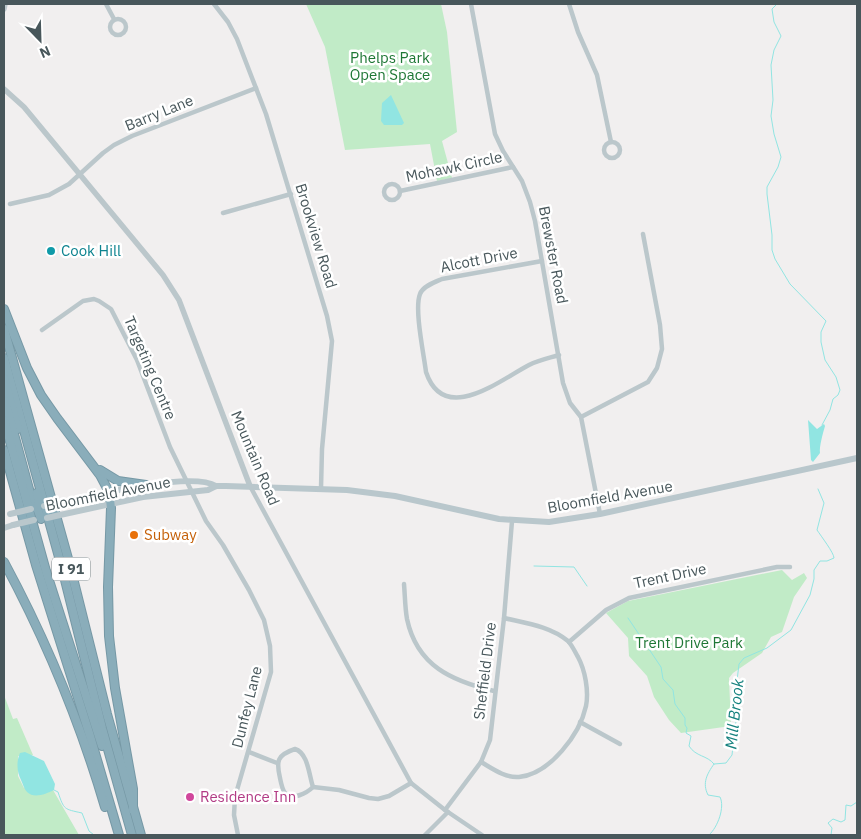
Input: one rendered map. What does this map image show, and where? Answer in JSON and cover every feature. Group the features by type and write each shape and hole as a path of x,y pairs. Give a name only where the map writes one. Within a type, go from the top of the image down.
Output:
{"highway":[{"path":"4,309 22,355 41,395 95,467 109,492 109,636 115,688 133,789 133,810"},
{"name":"I 91","path":"4,329 69,562 109,722 141,835"},
{"path":"4,358 62,568 102,728 132,835"},
{"path":"4,378 38,500 37,508"},
{"path":"4,397 32,500 41,519"},
{"path":"4,420 46,571 95,722 127,835"},
{"name":"I 91","path":"4,450 36,565 90,736 118,835"},
{"path":"95,467 118,482 146,485"},
{"path":"4,562 49,652 77,723 108,816 118,835"}],"main road":[{"name":"Bloomfield Avenue","path":"7,515 146,485 209,482 216,486 321,488 395,496 512,521 549,522 600,514 857,458"},
{"path":"146,485 148,496"},
{"name":"Bloomfield Avenue","path":"4,528 110,503 148,496 209,490 216,486"}],"street":[{"path":"4,10 5,4"},
{"path":"106,4 114,19"},
{"name":"Brookview Road","path":"214,4 228,22 236,38 266,114 327,316 332,340 322,449 321,488"},
{"name":"Brewster Road","path":"471,4 495,134 522,181 530,202 563,383 570,402 582,417 600,514"},
{"path":"569,4 578,32 597,75 610,142"},
{"name":"Barry Lane","path":"10,204 49,195 68,184 114,145 256,88"},
{"name":"Mountain Road","path":"4,89 24,107 163,275 179,300 250,486 411,783 446,811 482,835"},
{"name":"Mohawk Circle","path":"400,191 513,167"},
{"path":"223,213 291,194"},
{"path":"582,417 648,382 657,368 662,349 660,325 643,234"},
{"name":"Alcott Drive","path":"542,261 442,279 430,284 420,293 418,306 426,372 429,382 436,390 446,397 459,397 476,394 498,384 528,365 559,355"},
{"name":"Targeting Centre","path":"42,330 84,301 94,299 111,309 137,360 166,438 188,482"},
{"name":"Dunfey Lane","path":"188,482 209,526 223,545 249,590 264,620 270,646 271,672 234,804 234,823 238,835"},
{"name":"Sheffield Drive","path":"425,835 446,811 481,762 490,740 494,691 504,618 512,521"},
{"name":"Trent Drive","path":"569,642 606,610 629,598 777,567 790,567"},
{"path":"404,584 407,620 416,645 430,662 447,676 494,691"},
{"path":"481,762 502,775 518,777 535,774 555,759 578,729 587,704 586,683 581,662 569,642 536,625 504,618"},
{"path":"580,722 620,744"},
{"path":"295,749 300,751 304,757 313,787 308,792 295,796 289,796 283,791 277,763 286,752 295,749"},
{"path":"249,752 277,763"},
{"path":"313,787 340,790 378,799 389,796 411,783"}],"green space":[{"name":"Phelps Park Open Space","path":"306,4 441,4 447,32 457,132 442,141 452,178 437,181 430,144 345,150 325,47"},
{"name":"Trent Drive Park","path":"782,570 792,580 804,573 807,578 794,597 782,632 771,637 762,653 733,673 729,678 731,726 681,733 669,720 654,697 647,676 629,656 628,638 606,613 628,601"},
{"path":"4,695 13,719 17,718 33,755 18,756 18,776 24,788 49,792 53,790 79,835 4,835"}],"water":[{"path":"391,95 404,123 402,125 384,125 381,121 382,103"},
{"path":"808,420 817,429 824,424 825,426 820,453 813,462 811,460"},
{"path":"25,752 44,761 55,784 54,790 37,795 26,791 18,767 20,753"}],"waterway":[{"name":"Mill Brook","path":"777,4 772,9 774,22 781,36 774,50 771,65 773,100 771,116 781,157 778,167 767,187 772,250 775,259 790,284 826,321 821,332 821,342 825,360 836,377 840,390 833,399 830,410 822,425"},
{"name":"Mill Brook","path":"709,835 720,817 722,806 720,797 708,795 705,783 707,775 714,764 726,763 732,755 736,721 734,706 739,664 744,658 767,648 791,630 810,595 814,570 820,561 834,558 817,530 824,503 818,489"},
{"path":"534,566 574,567 587,586"},
{"path":"628,618 661,667 663,679 673,690 675,704 685,718 686,733 691,736 689,746 714,764"},
{"path":"54,790 58,792 63,806 72,811 82,813 89,831 94,835"},
{"path":"831,835 832,828 828,823 833,819 841,822 845,820 846,805 851,806 857,802"}],"place":[{"name":"Cook Hill","path":"51,251"},
{"name":"Subway","path":"134,535"},
{"name":"Residence Inn","path":"190,797"}]}
